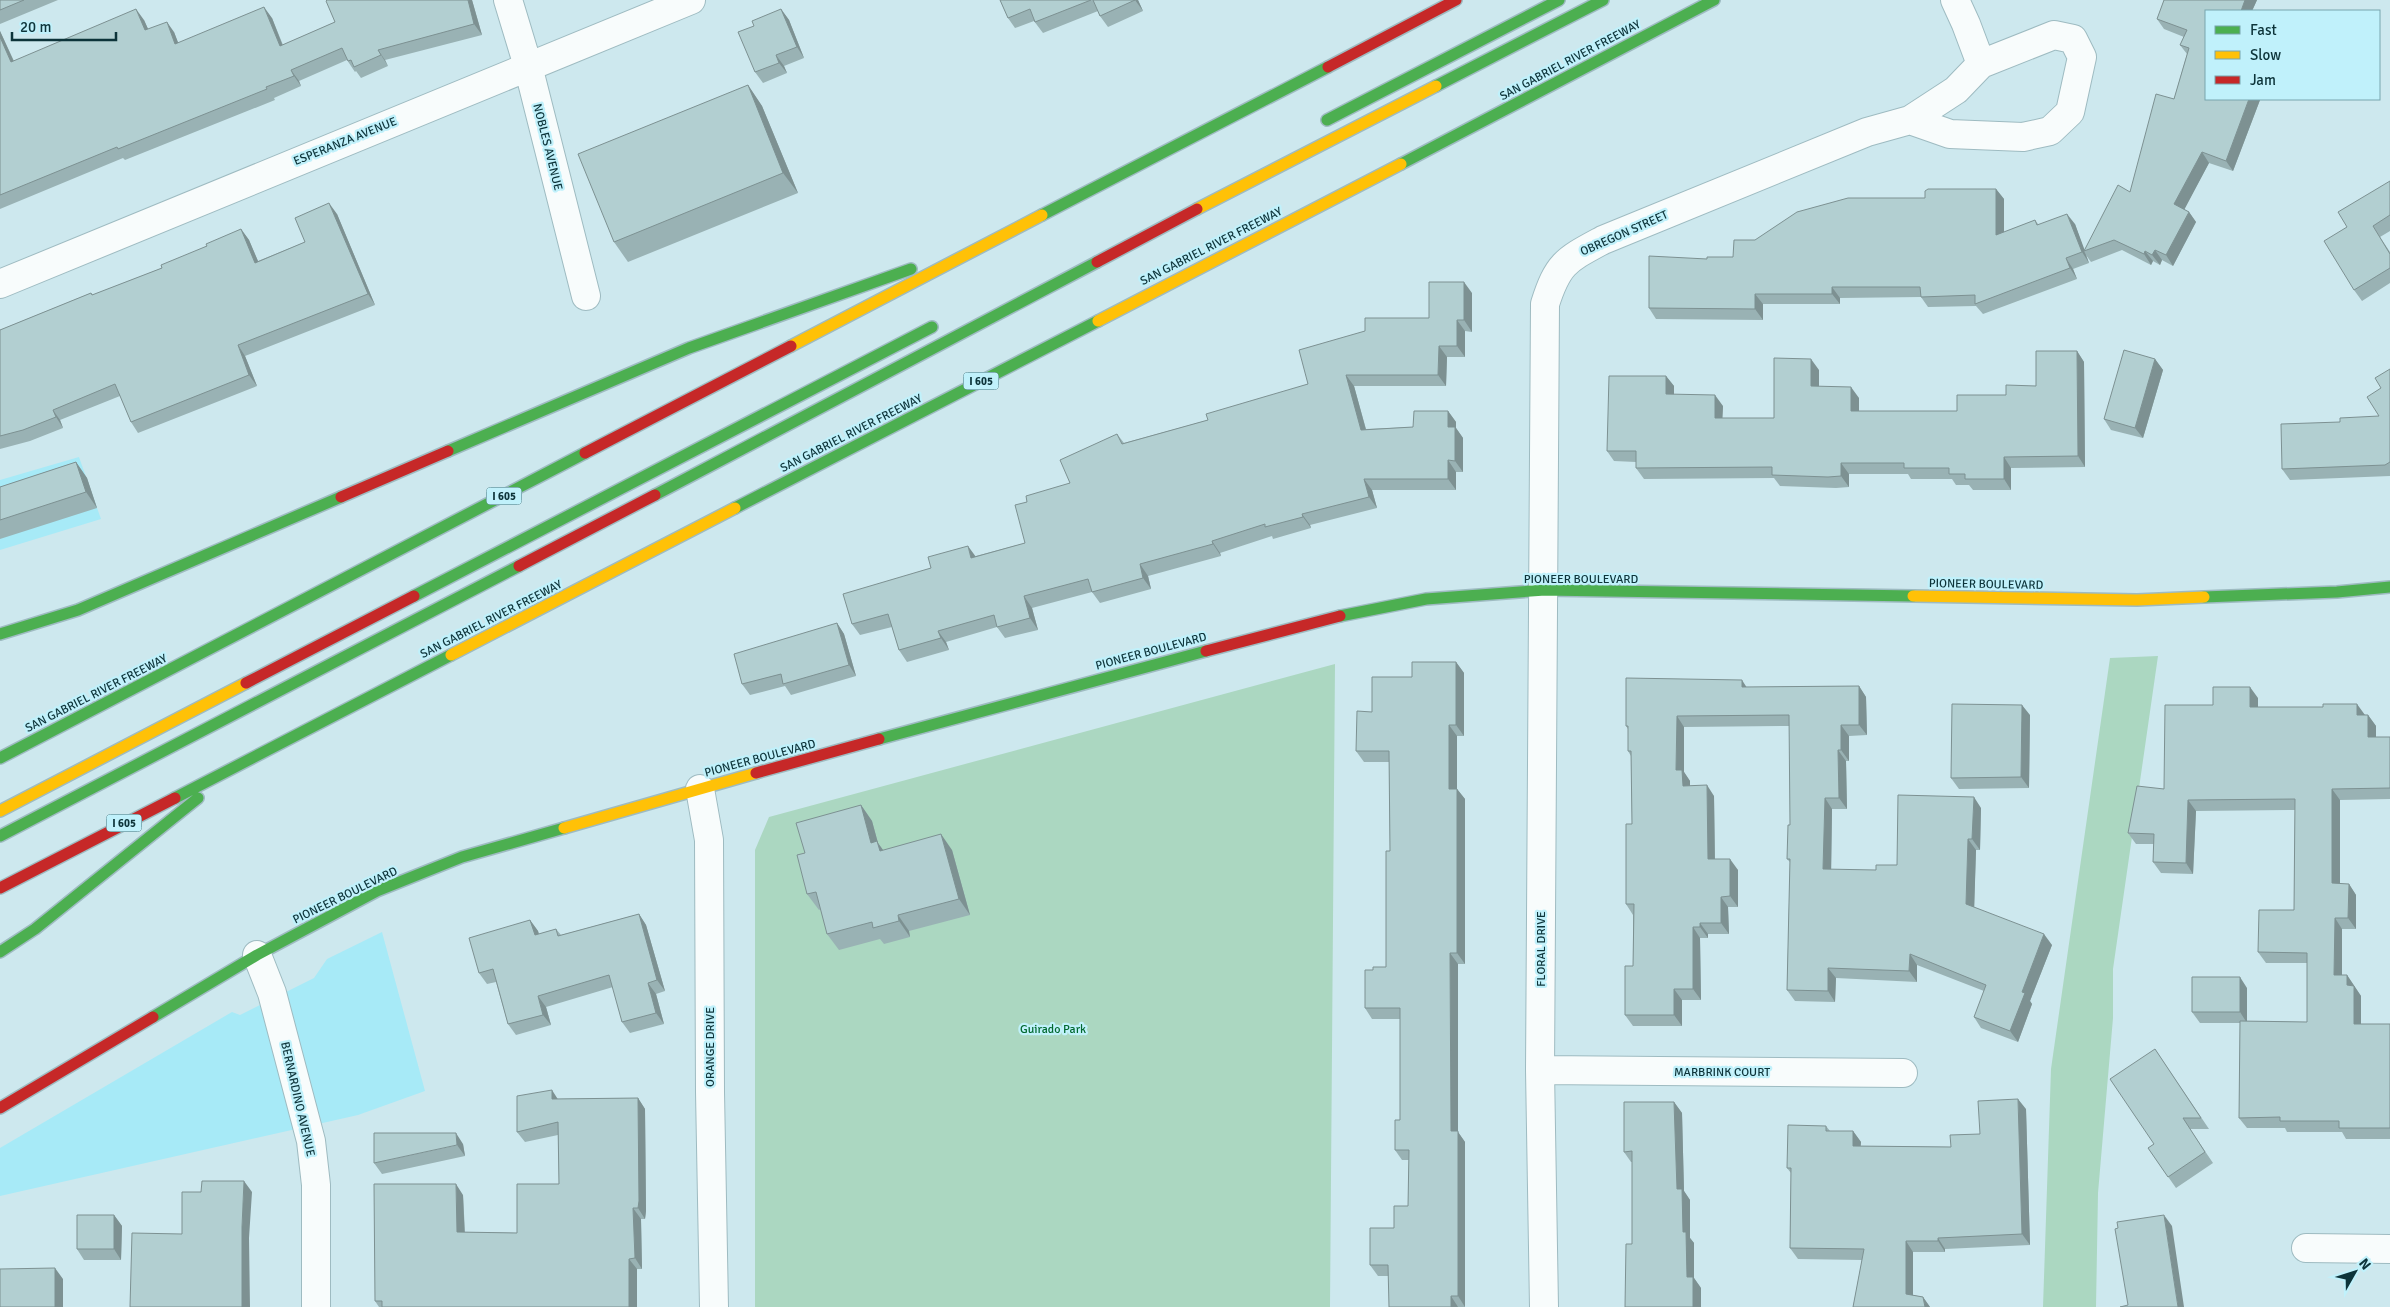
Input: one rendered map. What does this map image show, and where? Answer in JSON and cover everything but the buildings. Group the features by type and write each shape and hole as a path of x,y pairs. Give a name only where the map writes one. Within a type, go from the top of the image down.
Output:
{"main road":[{"name":"SAN GABRIEL RIVER FREEWAY","path":"0,758 1456,0"},
{"path":"1320,124 1559,0"},
{"path":"0,836 788,426 1172,222 1603,0"},
{"name":"SAN GABRIEL RIVER FREEWAY","path":"0,888 1536,95 1714,0"},
{"path":"0,634 78,610 689,348 1009,234"},
{"path":"0,812 946,320"},
{"name":"PIONEER BOULEVARD","path":"0,1108 257,955 377,891 462,857 700,788 1358,611 1426,599 1544,590 2136,600 2337,592 2390,587"},
{"path":"0,952 34,929 247,759"}],"street":[{"name":"NOBLES AVENUE","path":"508,0 528,66 586,296"},
{"name":"ESPERANZA AVENUE","path":"0,284 691,0"},
{"path":"1955,0 1981,64"},
{"name":"OBREGON STREET","path":"1544,590 1545,304 1553,281 1569,258 1603,240 1867,132 1910,120 1956,90 1981,64 2054,35 2074,39 2082,57 2070,112 2050,131 2023,137 1950,134 1910,120"},
{"name":"FLORAL DRIVE","path":"1544,590 1540,1070 1544,1307"},
{"name":"ORANGE DRIVE","path":"700,788 709,840 710,1092 714,1307"},
{"name":"BERNARDINO AVENUE","path":"257,955 272,993 311,1141 316,1185 316,1307"},
{"name":"MARBRINK COURT","path":"1540,1070 1903,1073"},
{"path":"2306,1248 2390,1249"}],"shaded area":[{"path":"79,457 101,519 0,550 0,480"},
{"path":"382,932 425,1091 358,1115 0,1196 0,1148 232,1012 240,1015 314,978 327,959"}],"green space":[{"path":"2158,656 2113,969 2113,1018 2098,1193 2096,1307 2043,1307 2051,1069 2110,658"},
{"name":"Guirado Park","path":"1335,664 1330,1307 755,1307 755,850 769,817"}],"traffic: fast":[{"path":"1327,120 1559,0"},
{"path":"1436,86 1603,0"},
{"path":"1401,164 1714,0"},
{"path":"1042,215 1328,67"},
{"path":"655,495 1097,262"},
{"path":"448,451 689,348 911,269"},
{"path":"735,508 1098,321"},
{"path":"414,596 932,327"},
{"path":"0,758 585,453"},
{"path":"0,634 78,610 341,497"},
{"path":"0,836 519,566"},
{"path":"2204,597 2337,592 2390,587"},
{"path":"1340,616 1426,599 1545,590 1913,596"},
{"path":"879,739 1206,651"},
{"path":"175,798 451,655"},
{"path":"0,952 35,929 198,798"},
{"path":"153,1017 257,955 377,891 462,857 564,828"}],"traffic: slow":[{"path":"1197,209 1436,86"},
{"path":"1098,321 1401,164"},
{"path":"791,346 1042,215"},
{"path":"451,655 735,508"},
{"path":"1913,596 2137,600 2204,597"},
{"path":"0,811 246,683"},
{"path":"564,828 756,773"}],"traffic: jam":[{"path":"1328,67 1456,0"},
{"path":"1097,262 1197,209"},
{"path":"585,453 791,346"},
{"path":"341,497 448,451"},
{"path":"519,566 655,495"},
{"path":"246,683 414,596"},
{"path":"1206,651 1340,616"},
{"path":"756,773 879,739"},
{"path":"0,888 175,798"},
{"path":"0,1108 153,1017"}]}
